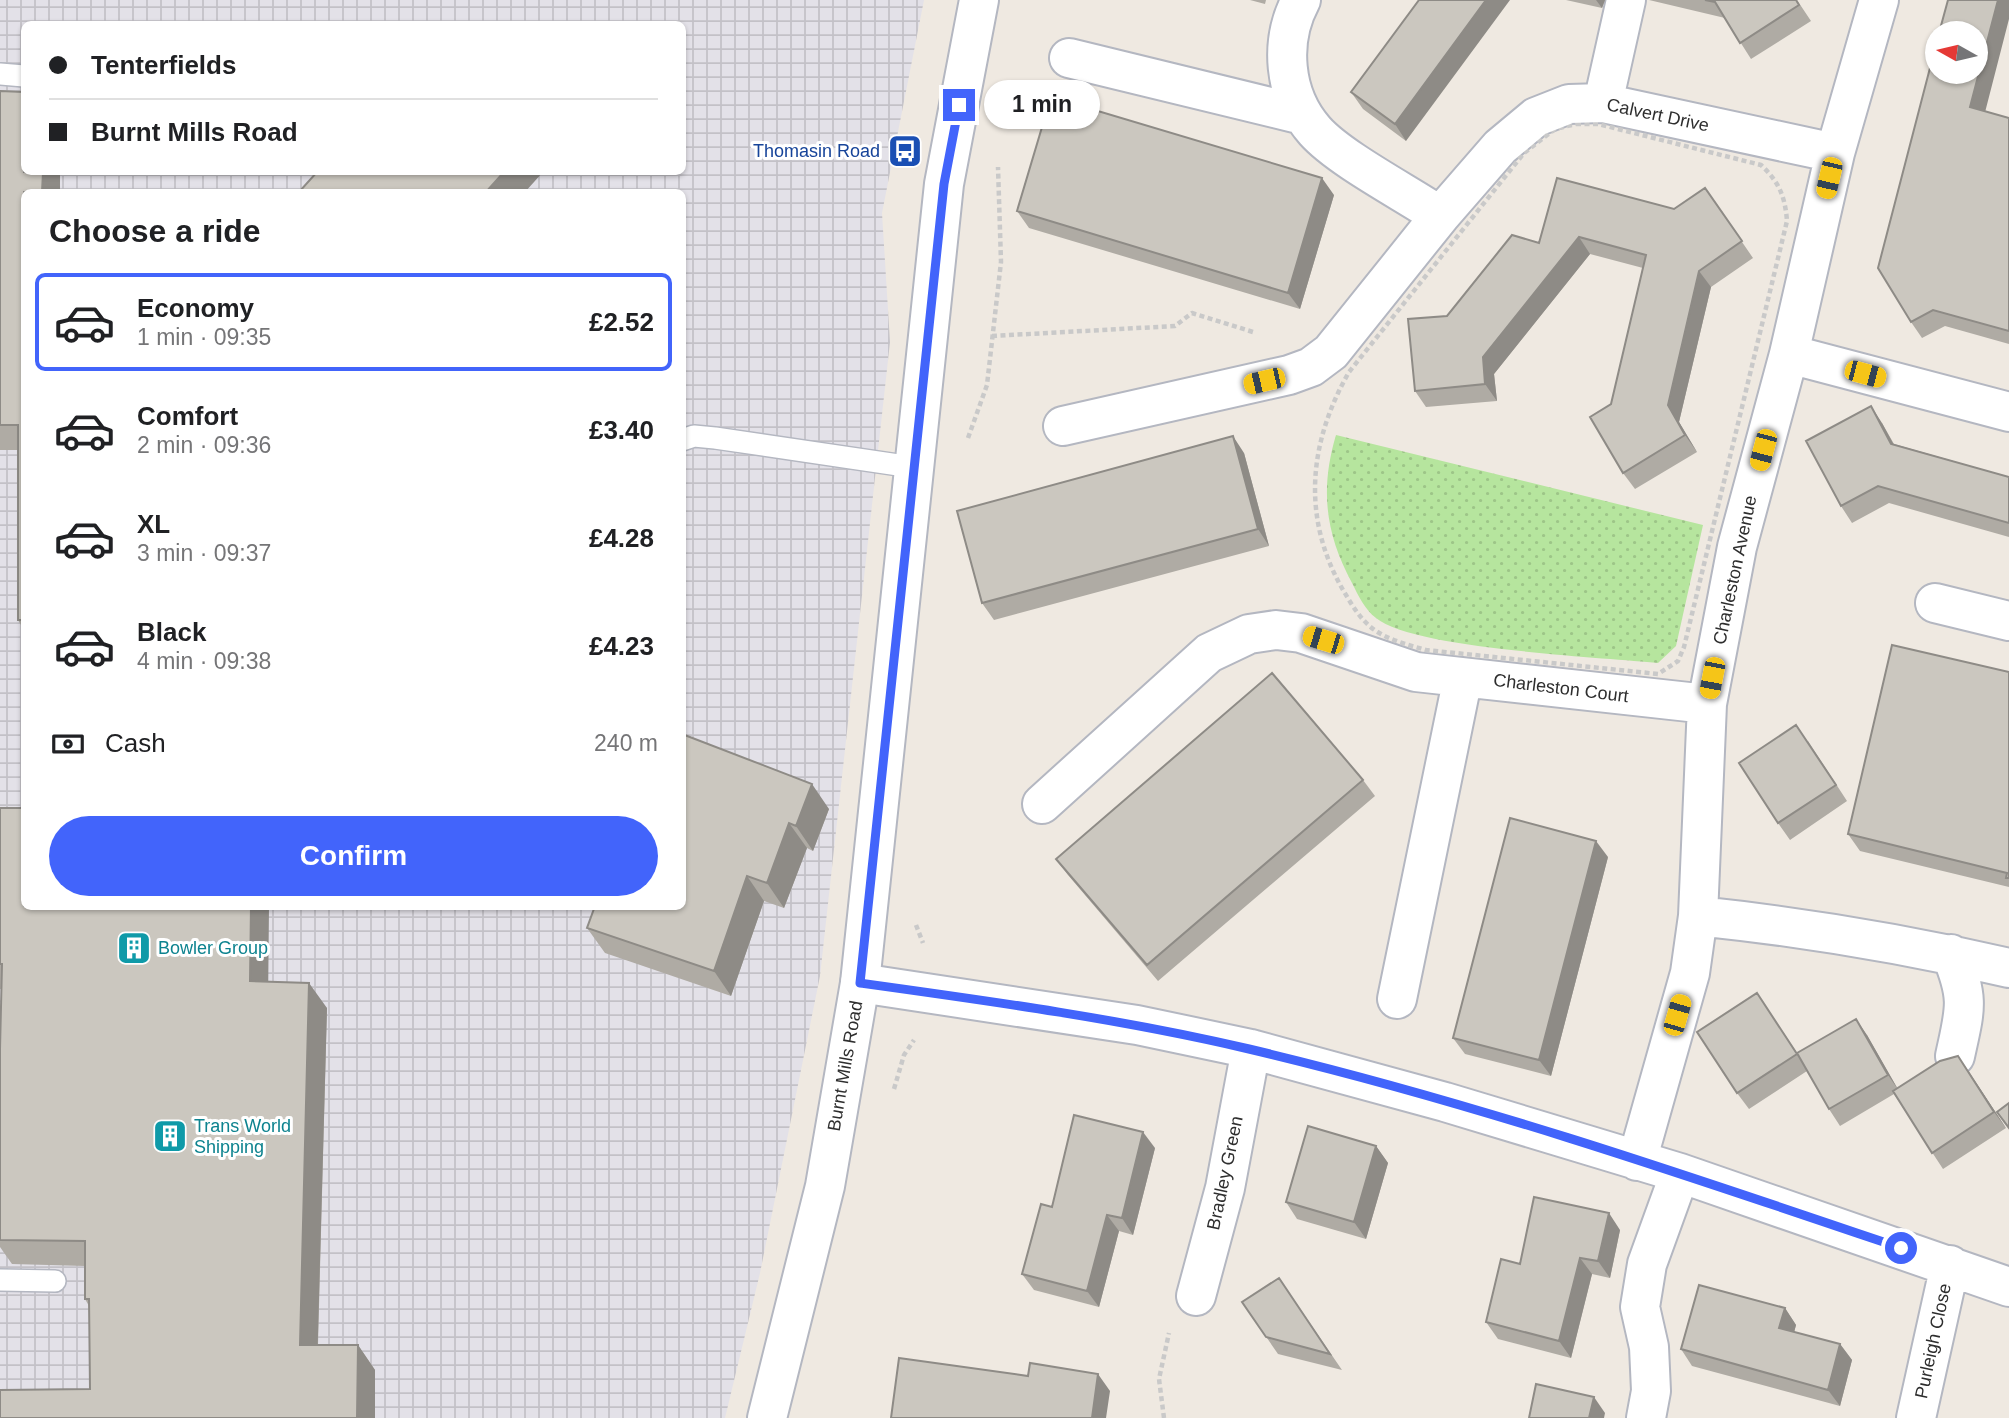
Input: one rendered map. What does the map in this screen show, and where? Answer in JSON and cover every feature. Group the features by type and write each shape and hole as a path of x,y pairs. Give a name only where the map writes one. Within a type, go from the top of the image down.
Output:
{"street":[{"name":"Burnt Mills Road","path":"767,1418 825,1186 860,983 912,467 944,184 979,0"},
{"path":"1301,0 1286,48 1290,85 1303,115 1330,145 1440,216"},
{"path":"1603,103 1626,0"},
{"name":"Charleston Avenue","path":"1637,1161 1690,973 1698,916 1707,704 1737,547 1789,354 1835,153 1879,0"},
{"path":"1069,58 1303,115"},
{"name":"Calvert Drive","path":"1063,426 1289,375 1311,367 1331,352 1440,216 1500,147 1536,117 1569,104 1603,103 1835,153"},
{"path":"1789,354 2009,412"},
{"path":"1934,603 2009,621"},
{"name":"Charleston Court","path":"1042,804 1209,653 1249,634 1276,630 1301,633 1416,672 1707,704"},
{"path":"1396,999 1462,677"},
{"path":"1698,916 1767,922 1951,954 2009,968"},
{"path":"1951,954 1964,985 1964,1015 1955,1056"},
{"path":"860,983 1137,1025 1251,1049 1445,1102 1679,1173 2009,1287"},
{"name":"Bradley Green","path":"1184,1309 1225,1188 1251,1049"},
{"path":"1646,1418 1651,1391 1649,1347 1640,1307 1647,1264 1679,1173"},
{"name":"Purleigh Close","path":"1916,1418 1950,1265"}],"lane":[{"path":"0,74 21,76"},
{"path":"686,439 694,436 715,438 912,467"},
{"path":"0,1280 55,1281"}],"path":[{"path":"1576,124 1598,124 1761,165 1777,180 1786,201 1787,221 1684,647 1678,661 1658,674 1426,650 1394,641 1374,630 1355,612 1330,568 1316,522 1316,461 1329,406 1349,372 1524,153 1555,129 1576,124"},
{"path":"965,448 987,385 1000,262 998,166"},
{"path":"992,336 1175,326 1192,313 1258,334"},
{"path":"914,916 919,937 926,946"},
{"path":"892,1097 904,1055 911,1042 923,1035"},
{"path":"1164,1418 1159,1379 1184,1309"}],"shaded area":[{"path":"0,0 924,0 882,213 890,342 820,976 760,1273 725,1418 0,1418"}],"green space":[{"path":"1336,435 1703,525 1676,646 1658,663 1510,650 1428,637 1396,629 1376,618 1365,607 1354,588 1331,528 1327,492"}],"building":[{"path":"1419,0 1486,0 1395,124 1351,92"},
{"path":"1705,0 1796,0 1799,5 1740,43 1715,2"},
{"path":"1948,0 1998,0 1988,38 1988,21 1942,21"},
{"path":"1926,84 1976,84 1970,107 2009,118 2009,331 1933,310 1911,322 1878,268"},
{"path":"0,91 21,92 21,175 43,175 42,189 21,189 21,620 18,620 18,425 0,425"},
{"path":"1051,97 1322,178 1288,293 1017,211"},
{"path":"314,175 501,175 489,189 302,189"},
{"path":"1557,178 1674,209 1705,188 1742,241 1699,271 1668,405 1685,435 1623,473 1590,417 1611,404 1646,255 1579,237 1483,357 1485,384 1415,391 1408,319 1447,316 1512,235 1539,243"},
{"path":"1871,406 1891,444 2009,477 2009,523 1878,486 1841,506 1806,441"},
{"path":"1233,436 1258,529 982,603 957,511"},
{"path":"1892,645 2009,672 2009,878 2006,878 2007,873 1848,834"},
{"path":"1272,673 1363,780 1147,965 1056,859"},
{"path":"1796,725 1836,785 1778,823 1739,763"},
{"path":"686,736 812,784 796,826 789,823 767,883 747,876 714,971 587,928 594,910 686,910"},
{"path":"0,808 21,808 21,910 251,910 250,981 309,983 300,1345 358,1345 357,1418 0,1418 0,1390 90,1389 85,1241 0,1240"},
{"path":"1510,818 1596,841 1539,1060 1453,1038"},
{"path":"1757,993 1797,1054 1737,1093 1697,1032"},
{"path":"1856,1019 1888,1075 1829,1109 1797,1053"},
{"path":"1958,1056 1994,1112 1932,1153 1893,1091 1940,1061"},
{"path":"2009,1103 2009,1128 1997,1112"},
{"path":"1074,1115 1143,1132 1122,1218 1107,1215 1087,1291 1022,1274 1041,1204 1052,1207"},
{"path":"1308,1126 1376,1146 1354,1222 1286,1202"},
{"path":"1534,1197 1609,1213 1598,1261 1580,1258 1559,1341 1486,1322 1501,1259 1520,1264"},
{"path":"1279,1278 1330,1354 1266,1337 1242,1302"},
{"path":"1699,1285 1785,1308 1779,1328 1840,1344 1828,1390 1681,1349"},
{"path":"899,1358 1028,1376 1030,1363 1098,1374 1092,1418 891,1418"},
{"path":"1536,1384 1594,1397 1589,1418 1529,1418"}],"place":[{"name":"Thomasin Road","path":"905,151"},
{"name":"Bowler Group","path":"134,948"},
{"name":"Trans World Shipping","path":"170,1136"}],"route":[{"path":"959,105 944,184 912,467 860,983 1137,1025 1251,1049 1445,1102 1679,1173 1901,1248"}]}
